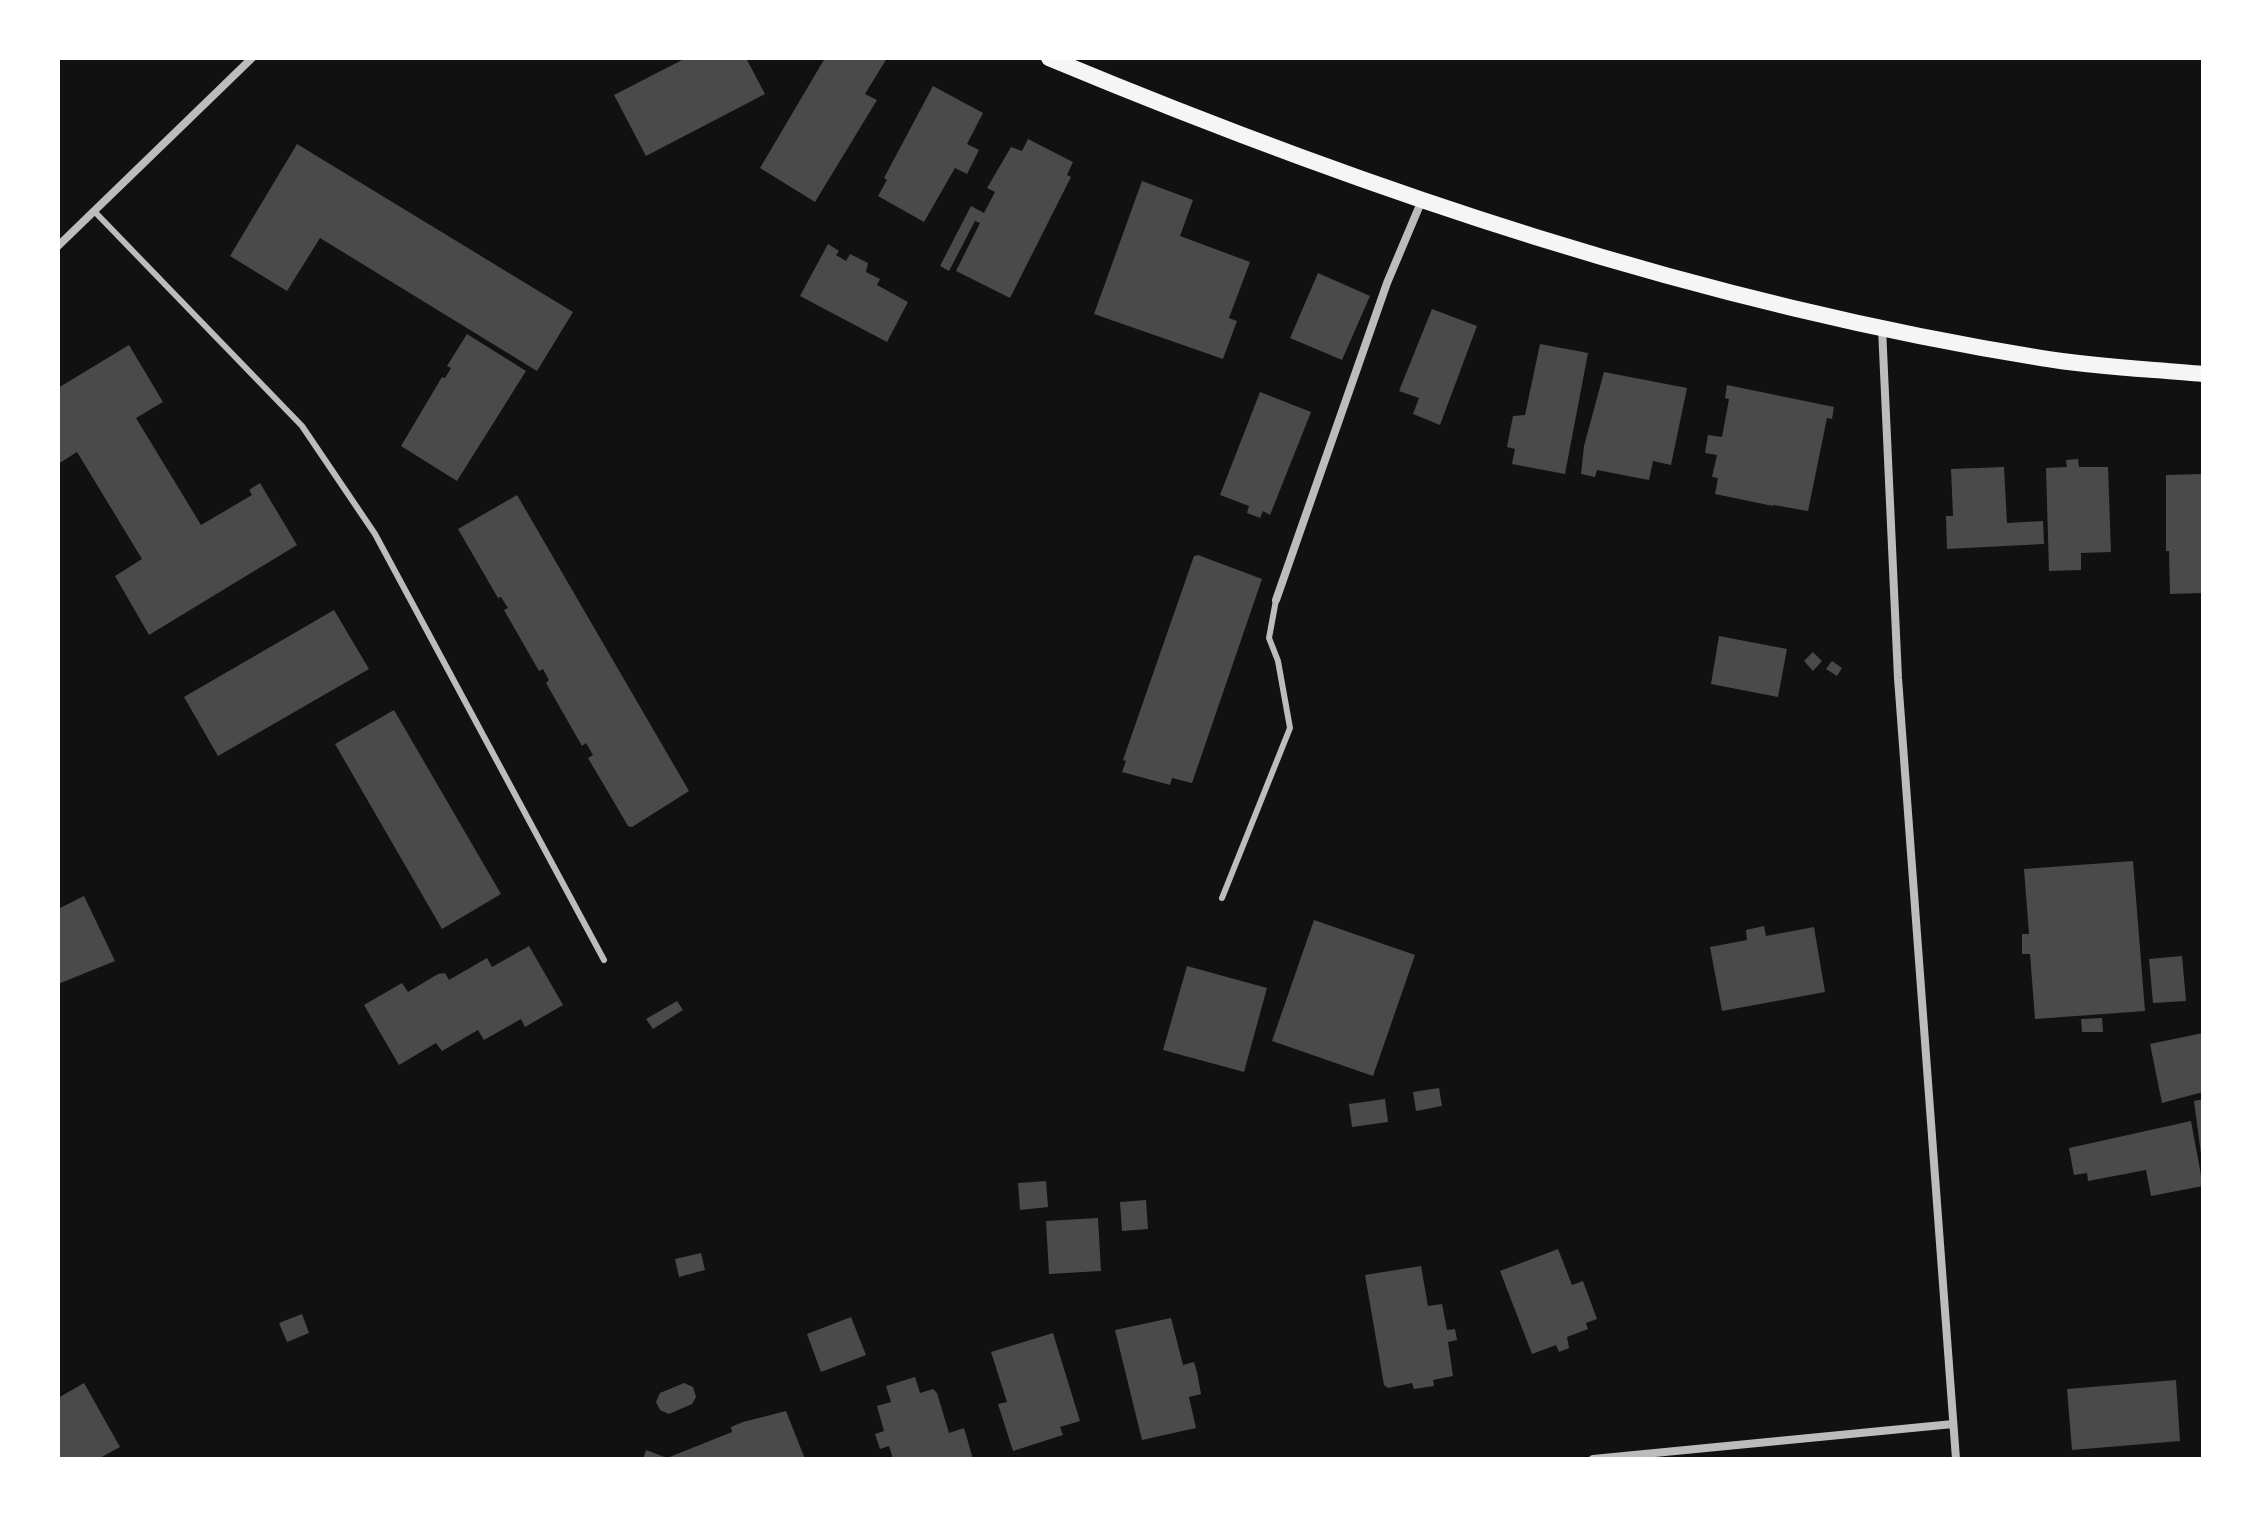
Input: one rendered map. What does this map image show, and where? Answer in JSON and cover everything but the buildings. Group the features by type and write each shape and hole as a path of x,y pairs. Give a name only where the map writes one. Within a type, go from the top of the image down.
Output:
{"main road":[{"path":"1049,58 1225,132 1649,271 1882,328 2043,359 2203,374"}],"street":[{"path":"58,246 252,58"},
{"path":"1276,600 1387,283 1422,199"},
{"path":"1882,328 1898,678 1956,1459"},
{"path":"1593,1459 1953,1424"}],"lane":[{"path":"94,211 302,426 375,534 604,960"},
{"path":"1222,898 1290,728 1278,661 1269,638 1276,600"}]}
